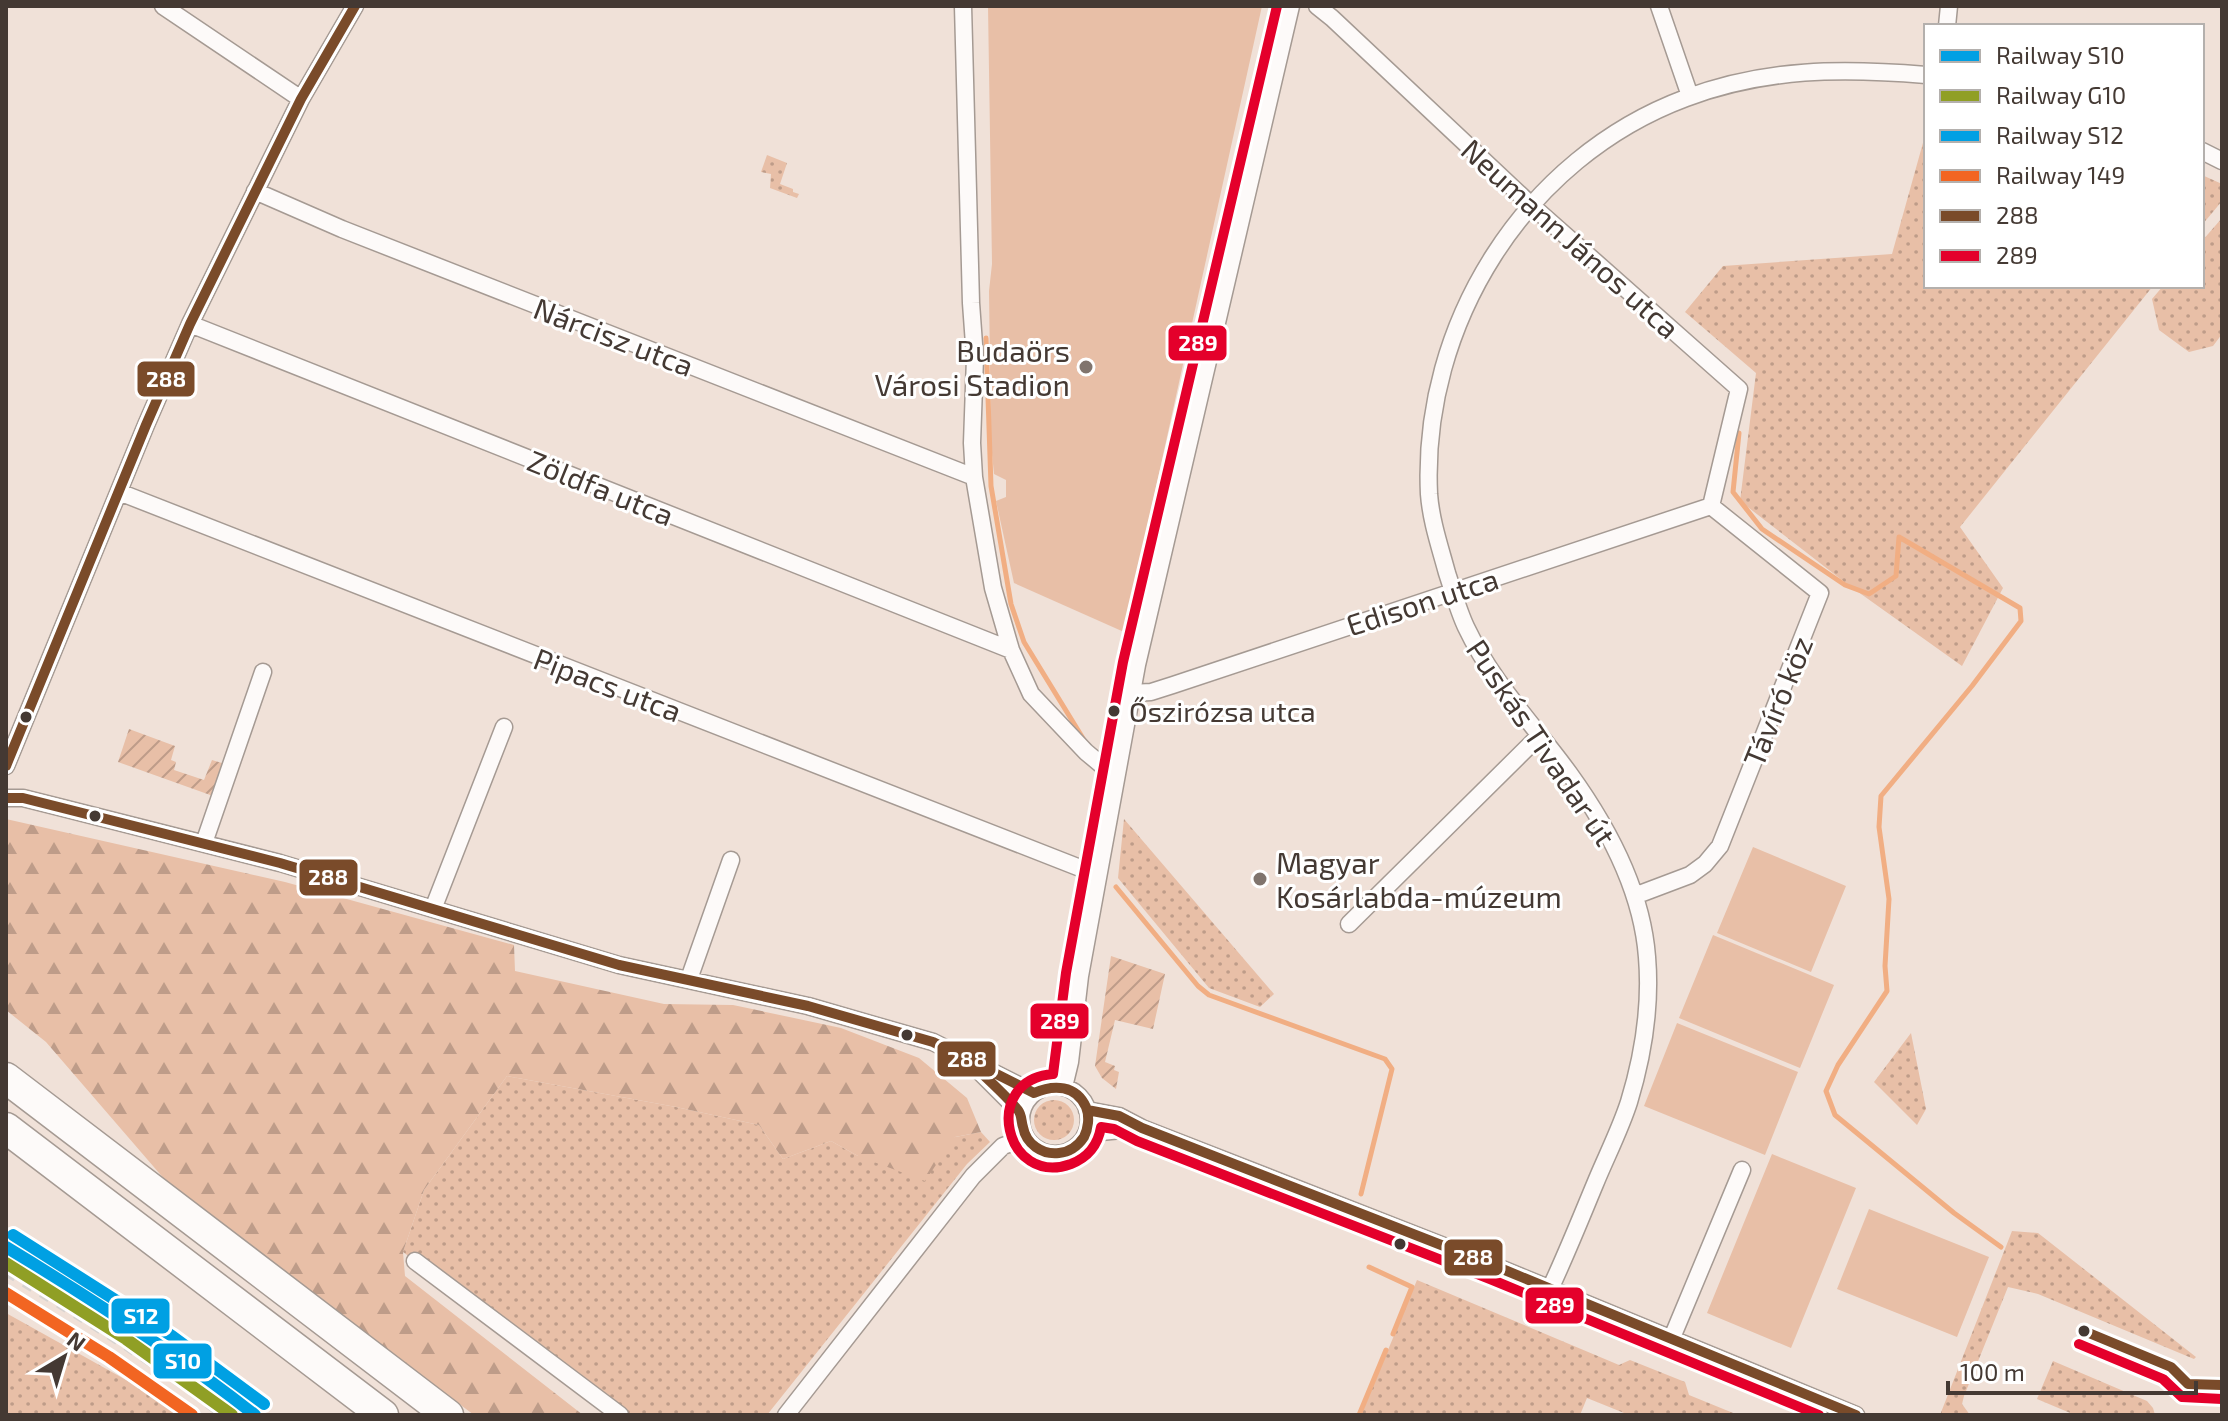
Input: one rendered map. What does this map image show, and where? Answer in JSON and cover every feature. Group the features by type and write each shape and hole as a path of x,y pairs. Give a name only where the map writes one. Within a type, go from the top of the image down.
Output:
{"highway":[{"path":"6,1078 448,1415"},
{"path":"6,1128 383,1415"}],"street":[{"path":"163,6 301,99"},
{"path":"6,766 190,324 301,99 355,6"},
{"path":"963,6 975,358 972,443 974,477 993,588 1011,650 1031,694 1086,752 1116,777"},
{"path":"1064,1087 1080,976 1132,693 1291,6"},
{"name":"Neumann János utca","path":"1317,6 1530,204 1739,389 1711,506"},
{"path":"1659,6 1690,96"},
{"name":"Puskás Tivadar út","path":"1550,1289 1628,1103 1647,1022 1647,957 1637,895 1605,829 1568,772 1499,685 1465,627 1452,590 1433,526 1429,495 1432,424 1446,355 1459,319 1495,255 1530,204 1557,177 1608,137 1690,96 1775,75 1817,70 1924,75"},
{"path":"2204,152 2222,161"},
{"name":"Nárcisz utca","path":"255,191 342,229 974,477"},
{"name":"Zöldfa utca","path":"190,324 1011,650"},
{"name":"Pipacs utca","path":"119,492 1098,875"},
{"name":"Edison utca","path":"1132,693 1151,692 1173,685 1711,506"},
{"name":"Távíró köz","path":"1637,895 1690,875 1705,864 1720,846 1820,593 1711,506"},
{"path":"204,843 263,672"},
{"path":"433,909 504,727"},
{"path":"1349,924 1539,736"},
{"path":"6,798 23,798 280,863 619,965 808,1006 933,1042 1034,1093"},
{"path":"689,979 731,860"},
{"path":"970,1062 1021,1113"},
{"path":"1077,1146 1085,1136 1089,1123 1087,1110 1078,1096 1064,1087 1043,1088 1034,1093 1026,1102 1021,1121 1026,1138 1047,1154 1065,1153 1077,1146 1101,1132 1142,1128"},
{"path":"1087,1110 1119,1116 1142,1128 1550,1289 1856,1415"},
{"path":"786,1415 973,1176 1003,1146 1026,1138"},
{"path":"1671,1340 1742,1170"},
{"path":"415,1261 620,1415"}],"green space":[{"name":"Budaörs Városi Stadion","path":"988,6 1262,6 1124,632 1014,583 996,501 1006,497 1006,480 994,474 991,443"},
{"path":"1924,139 1924,288 2151,288 1960,527 2003,588 1962,666 1847,584 1740,501 1756,373 1685,312 1723,266 1892,254"},
{"path":"767,155 787,163 780,184 793,189 799,194 797,198 770,188 771,174 761,172"},
{"path":"2204,176 2222,184 2222,201 2204,223"},
{"path":"2222,218 2222,334 2213,346 2189,352 2159,330 2152,299 2161,288 2204,288 2204,239"},
{"path":"129,729 175,746 171,760 176,762 174,770 204,780 212,760 225,764 213,796 118,762"},
{"path":"6,819 285,882 514,945 515,971 664,1004 733,1005 841,1028 919,1058 967,1098 981,1132 955,1137 925,1181 858,1156 831,1141 783,1159 759,1125 507,1076 424,1190 403,1252 405,1276 583,1415 474,1415 172,1188 46,1042 6,1010"},
{"path":"1124,819 1274,994 1260,1007 1209,988 1118,878"},
{"path":"1753,847 1846,886 1811,972 1717,933"},
{"path":"1713,935 1834,985 1800,1068 1679,1018"},
{"path":"1111,956 1165,974 1153,1029 1115,1020 1105,1062 1115,1066 1114,1070 1119,1072 1116,1089 1102,1078 1095,1066"},
{"path":"1677,1023 1798,1072 1765,1155 1644,1106"},
{"path":"1911,1033 1926,1109 1917,1125 1874,1082"},
{"path":"507,1076 759,1125 783,1159 831,1141 858,1156 981,1132 990,1142 967,1164 767,1415 627,1415 403,1252 424,1190"},
{"path":"1054,1100 1068,1106 1074,1120 1068,1134 1054,1140 1040,1134 1034,1120 1040,1106"},
{"path":"1772,1154 1856,1188 1791,1348 1707,1313"},
{"path":"1869,1209 1989,1257 1957,1337 1837,1289"},
{"path":"2012,1231 2038,1233 2196,1357 2194,1359 2038,1294 2008,1287 1964,1396 1962,1404 1970,1415 1940,1415"},
{"path":"1417,1280 1619,1365 1630,1360 1685,1382 1689,1395 1738,1415 1629,1415 1587,1398 1580,1415 1361,1415"},
{"path":"6,1313 189,1415 6,1415"},
{"path":"2053,1361 2147,1401 2155,1415 2075,1415 2037,1399"}],"waterway":[{"path":"986,338 991,486 1011,604 1024,642 1084,740"},
{"path":"1739,433 1733,492 1762,529 1845,585 1869,594 1896,576 1899,537 2020,608 2021,621 1881,796 1879,827 1889,899 1885,966 1887,991 1838,1065 1826,1091 1835,1115 1954,1213 2001,1247"},
{"path":"1116,887 1198,986 1209,995 1385,1059 1392,1069 1361,1194"},
{"path":"1369,1267 1412,1287 1393,1334"},
{"path":"1359,1415 1386,1350"}],"railway":[{"path":"6,1274 141,1359 219,1415"}],"rail line":[{"name":"S12","path":"13,1235 172,1336 264,1404"},
{"name":"S10","path":"6,1247 133,1327 255,1415"},
{"name":"G10","path":"6,1263 126,1339 232,1415"},
{"name":"149","path":"6,1293 109,1357 192,1415"}],"transit line":[{"name":"288","path":"6,766 190,324 301,99 355,6"},
{"name":"289","path":"1277,6 1123,662 1066,973 1053,1074 1030,1081 1016,1094 1009,1111 1010,1130 1017,1148 1030,1161 1048,1167 1071,1164 1083,1158 1092,1150 1101,1127 1114,1129 1137,1141 1490,1279 1819,1415"},
{"name":"288","path":"6,798 23,798 280,863 619,965 808,1006 933,1042 1034,1093 1049,1088 1064,1088 1076,1094 1088,1115 1084,1137 1073,1148 1063,1152 1047,1152 1036,1147 1025,1133 1018,1110 970,1062"},
{"name":"288","path":"1087,1110 1119,1116 1142,1128 1495,1266 1856,1415"},
{"name":"288","path":"2084,1331 2171,1367 2188,1384 2222,1385"},
{"name":"289","path":"2079,1344 2163,1379 2182,1397 2222,1399"}],"place":[{"name":"Budaörs Városi Stadion","path":"1086,367"},
{"name":"Őszirózsa utca","path":"1114,711"},
{"name":"Magyar Kosárlabda-múzeum","path":"1260,879"}]}
